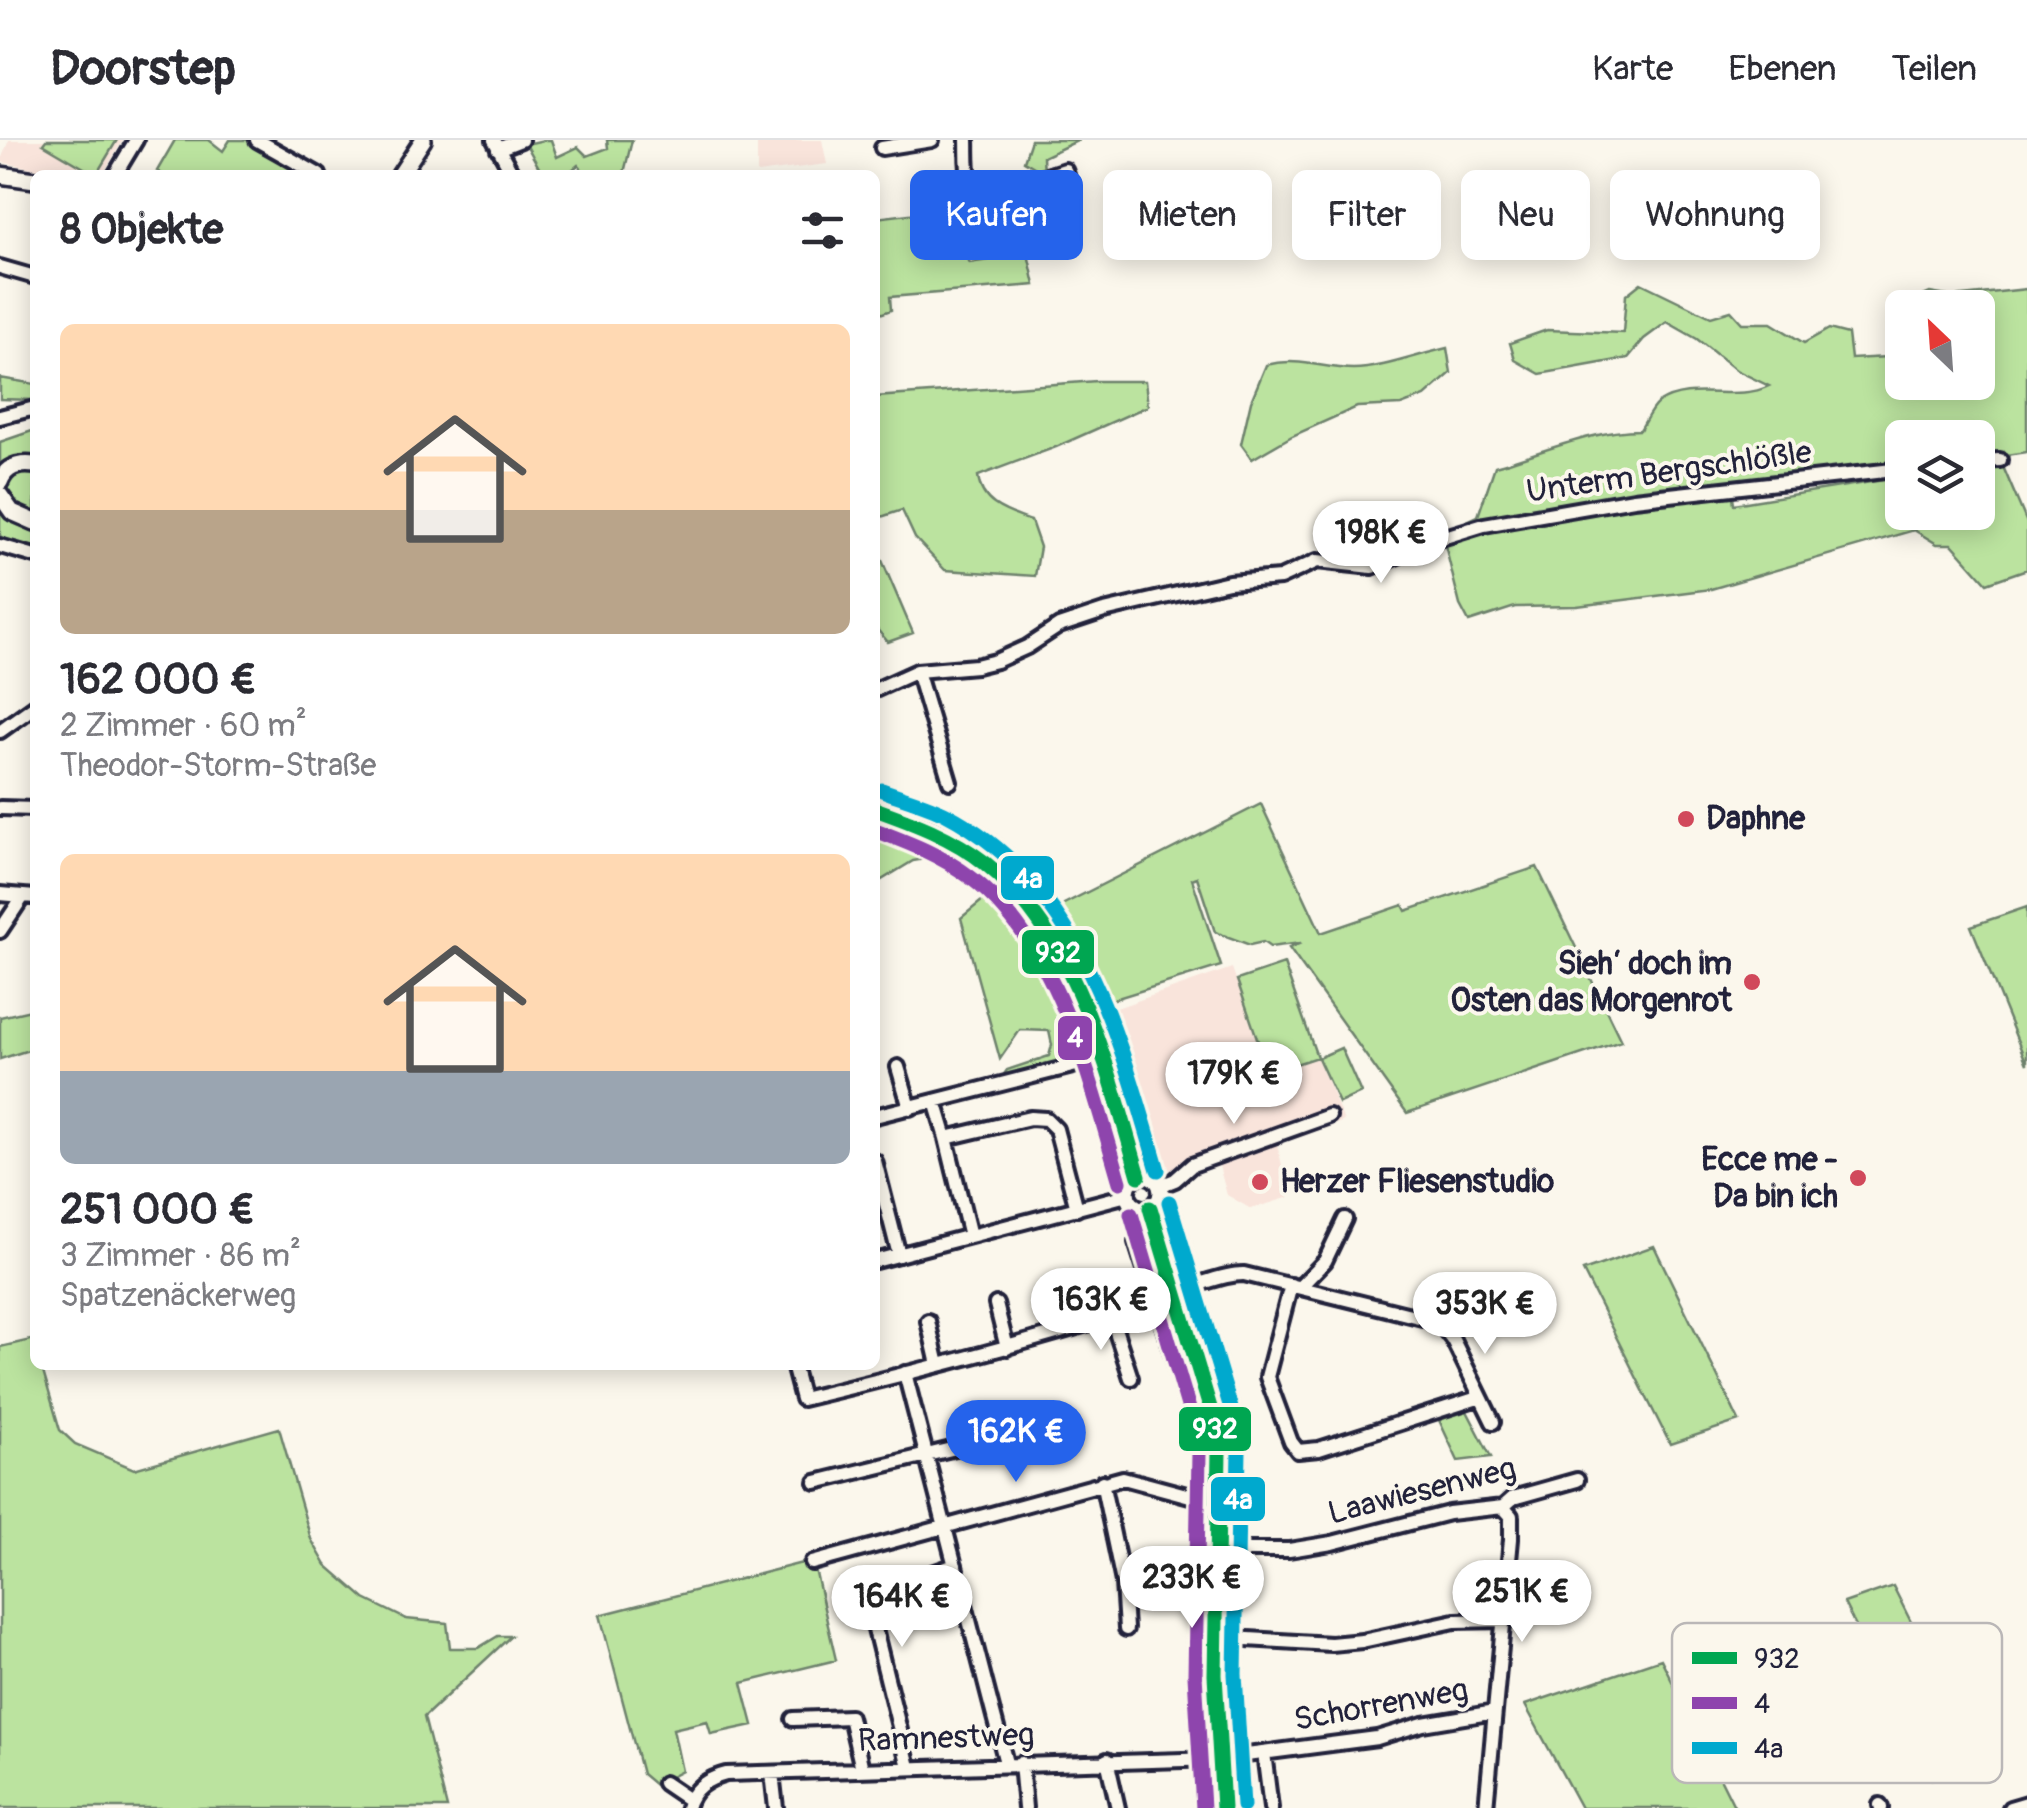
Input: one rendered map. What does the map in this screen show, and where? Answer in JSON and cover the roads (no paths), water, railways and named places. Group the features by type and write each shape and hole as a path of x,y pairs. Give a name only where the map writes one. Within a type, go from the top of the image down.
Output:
{"main road":[{"path":"403,170 422,140"},
{"path":"0,174 30,179"},
{"path":"0,482 12,467 30,464"},
{"path":"0,495 12,512 30,520"},
{"path":"880,811 930,828 980,858 1031,908 1069,969 1104,1058 1139,1176"},
{"path":"1139,1176 1152,1177 1160,1186 1158,1201 1150,1208 1134,1206 1127,1195 1128,1186 1139,1176"},
{"path":"1150,1208 1214,1421 1219,1451 1214,1637 1216,1759 1223,1808"}],"street":[{"path":"118,170 136,140"},
{"path":"509,170 496,144 521,140"},
{"path":"882,148 932,140"},
{"path":"966,140 969,170"},
{"path":"266,142 311,170"},
{"path":"0,267 30,276"},
{"path":"0,417 30,409"},
{"path":"1995,460 2000,460"},
{"name":"Unterm Bergschlößle","path":"880,688 917,671 996,661 1059,626 1104,610 1228,582 1280,578 1317,562 1372,567 1435,540 1484,526 1634,499 1885,471"},
{"path":"0,546 30,555"},
{"path":"917,671 950,782"},
{"path":"0,731 30,710"},
{"path":"0,808 30,809"},
{"path":"0,894 28,897"},
{"path":"0,931 28,897"},
{"path":"880,1115 1104,1058"},
{"path":"898,1067 910,1108"},
{"path":"935,1101 970,1236"},
{"path":"1160,1186 1176,1180 1192,1165 1329,1116"},
{"path":"946,1138 1030,1118 1046,1119 1056,1129 1077,1209"},
{"path":"880,1181 898,1255"},
{"path":"880,1260 1127,1195"},
{"path":"1344,1219 1324,1261 1296,1286 1267,1377 1291,1442 1298,1451 1319,1449 1481,1397"},
{"path":"1136,1242 1190,1410"},
{"path":"794,1370 802,1398 1007,1348 1237,1274 1439,1322 1453,1340 1493,1422"},
{"path":"1069,1283 1081,1325"},
{"path":"996,1304 1007,1348"},
{"path":"1112,1316 1131,1378"},
{"path":"928,1322 938,1366"},
{"path":"861,1370 865,1383"},
{"path":"905,1373 944,1529 1025,1808"},
{"path":"816,1482 972,1444"},
{"path":"812,1563 1123,1478 1220,1504"},
{"name":"Laawiesenweg","path":"1218,1550 1289,1550 1362,1536 1448,1513 1503,1506 1513,1498 1576,1480"},
{"path":"1102,1482 1121,1568 1126,1628"},
{"path":"1486,1808 1512,1522 1503,1506"},
{"path":"909,1767 867,1597 955,1566"},
{"path":"1214,1637 1331,1644 1455,1621 1502,1620"},
{"name":"Schorrenweg","path":"1216,1759 1377,1738 1423,1724 1496,1712"},
{"path":"794,1719 850,1717 862,1769"},
{"path":"1264,1754 1271,1808"},
{"name":"Ramnestweg","path":"664,1783 688,1804 696,1789 726,1774 1216,1759"},
{"path":"1107,1760 1118,1808"},
{"path":"772,1773 776,1808"},
{"path":"2010,1808 2027,1803"}],"place":[{"name":"Daphne","path":"1686,819"},
{"name":"Sieh‘ doch im Osten das Morgenrot","path":"1752,982"},
{"name":"Ecce me - Da bin ich","path":"1858,1178"},
{"name":"Herzer Fliesenstudio","path":"1260,1182"}]}
